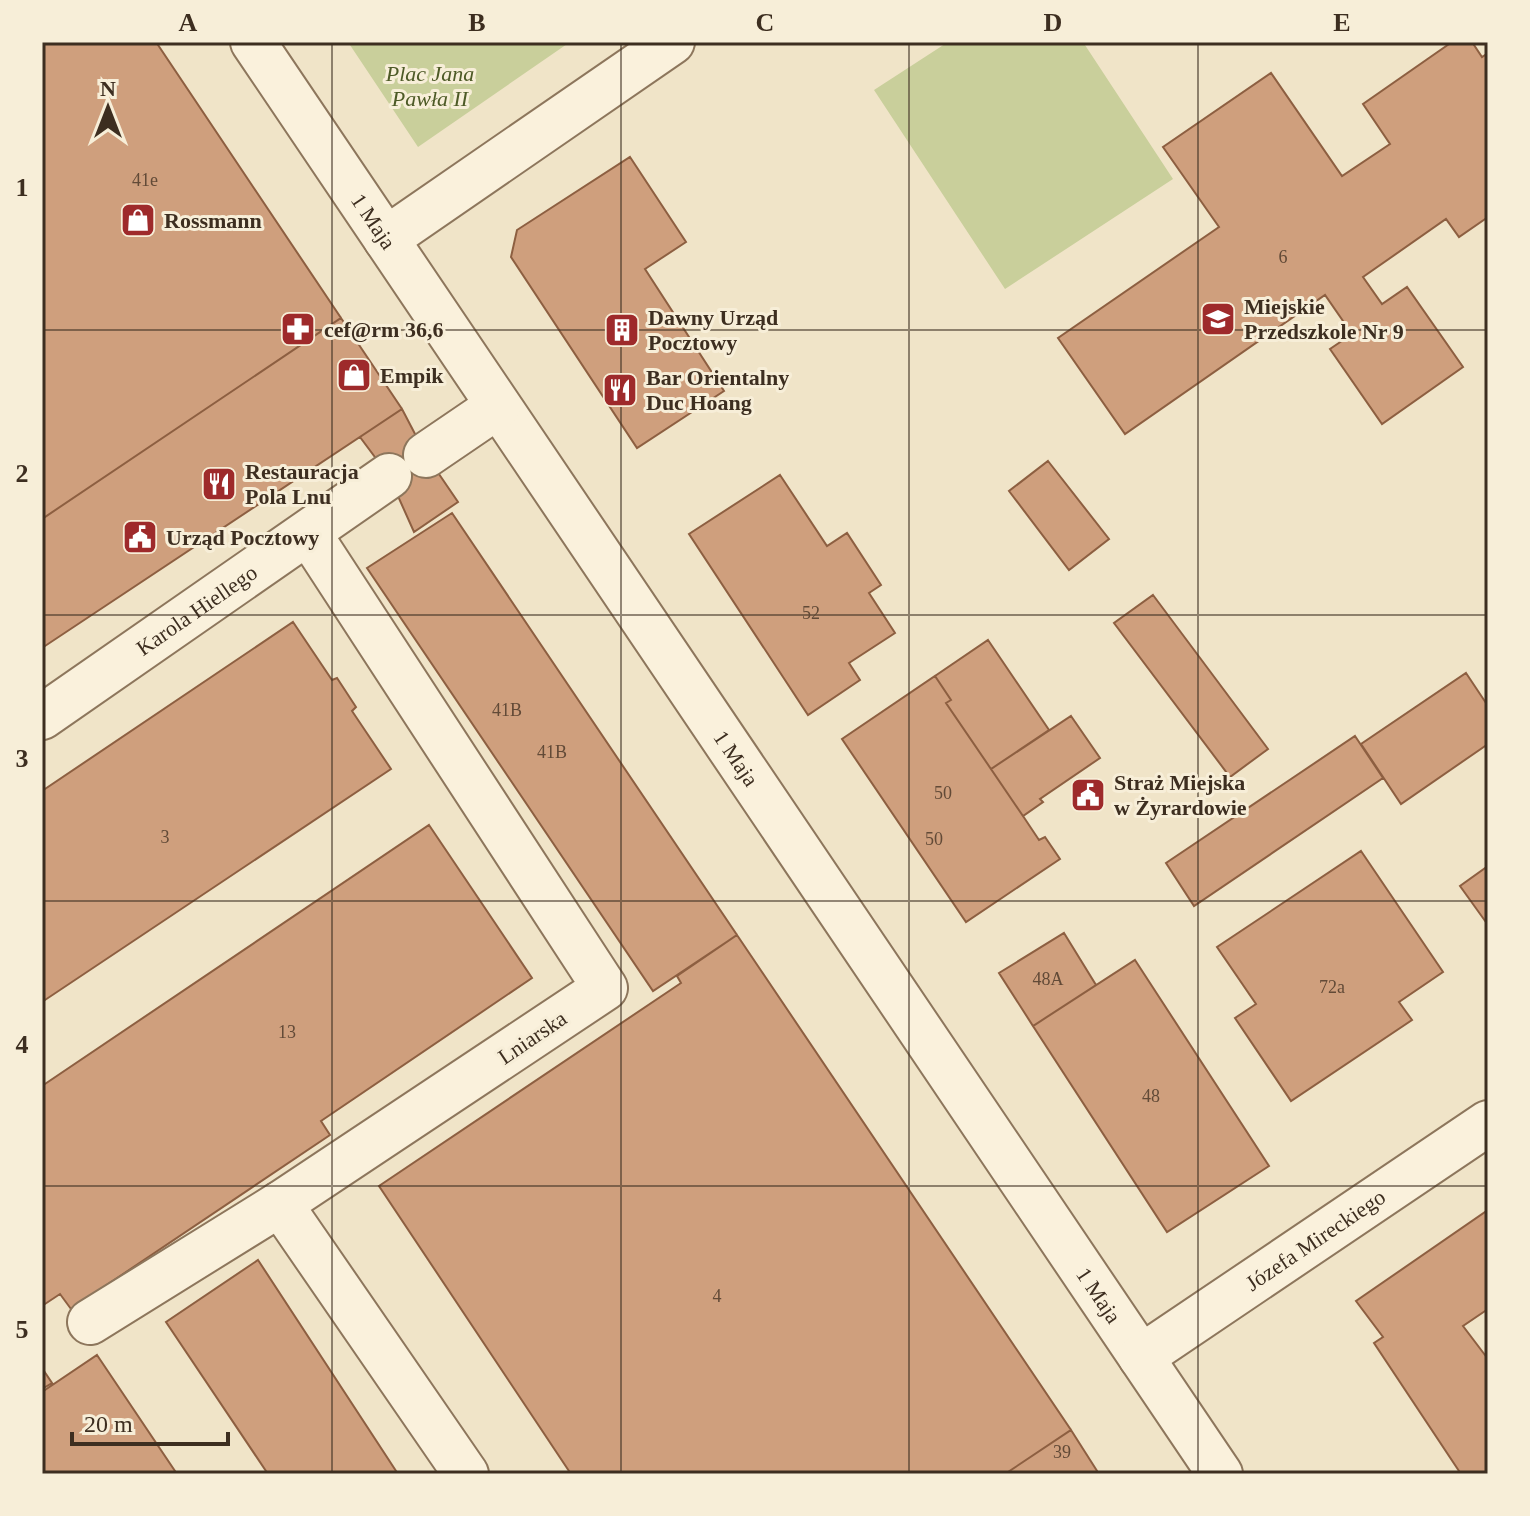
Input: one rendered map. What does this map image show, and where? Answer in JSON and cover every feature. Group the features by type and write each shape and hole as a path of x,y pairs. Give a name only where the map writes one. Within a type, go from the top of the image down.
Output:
{"street":[{"name":"1 Maja","path":"253,42 1220,1474"},
{"path":"386,239 672,42"},
{"name":"Karola Hiellego","path":"42,717 498,406"},
{"name":"Lniarska","path":"280,1204 605,988 309,534"},
{"name":"Józefa Mireckiego","path":"1141,1357 1488,1123"},
{"path":"90,1322 280,1204 466,1474"}],"green space":[{"name":"Plac Jana Pawła II","path":"348,42 570,42 418,147"},
{"path":"948,42 1083,42 1173,179 1005,289 874,90"}],"building":[{"path":"42,42 156,42 341,318 42,519"},
{"path":"1452,42 1472,42 1482,57 1488,53 1488,217 1459,237 1446,219 1363,277 1382,304 1407,287 1463,367 1382,424 1330,349 1352,334 1325,295 1125,434 1058,338 1219,227 1163,147 1271,73 1342,176 1390,144 1363,104"},
{"name":"Dawny Urząd Pocztowy","path":"630,157 686,242 645,269 724,391 637,448 511,257 517,230"},
{"path":"341,318 402,409 42,648 42,519"},
{"path":"402,409 426,455 458,502 414,532 389,476 360,437"},
{"path":"1048,461 1109,539 1069,570 1009,491"},
{"path":"780,475 827,546 847,533 881,585 869,593 895,633 849,663 860,680 808,715 689,534"},
{"path":"452,513 737,935 653,991 367,568"},
{"path":"1153,595 1268,749 1230,777 1114,623"},
{"path":"293,622 332,680 337,678 356,707 352,711 391,769 42,1002 42,791"},
{"path":"988,640 1049,730 991,769 946,703 951,700 935,676"},
{"path":"1466,673 1488,706 1488,744 1401,804 1361,744"},
{"path":"935,676 951,700 946,703 1039,840 1045,837 1060,859 966,922 842,739"},
{"path":"1071,716 1100,758 1040,799 1043,802 1023,816 991,769"},
{"path":"1355,736 1383,778 1194,906 1166,863"},
{"path":"429,825 532,978 321,1121 330,1135 71,1309 60,1294 42,1306 42,1086"},
{"path":"1361,851 1443,972 1399,1002 1412,1020 1291,1101 1235,1018 1256,1004 1217,947"},
{"path":"1488,866 1488,925 1460,886"},
{"path":"1064,933 1096,985 1033,1026 999,973"},
{"path":"737,935 1071,1430 1005,1474 571,1474 379,1186 681,983 677,976"},
{"path":"1135,960 1269,1166 1167,1232 1033,1026"},
{"path":"1488,1210 1488,1309 1463,1326 1488,1359 1488,1474 1461,1474 1374,1343 1383,1337 1356,1301"},
{"path":"258,1260 398,1474 268,1474 166,1322"},
{"path":"97,1355 177,1474 42,1474 42,1392"},
{"path":"42,1368 52,1383 42,1389"},
{"path":"1071,1430 1099,1474 1005,1474"}],"place":[{"name":"Rossmann","path":"138,220"},
{"name":"Miejskie Przedszkole Nr 9","path":"1218,319"},
{"name":"cef@rm 36,6","path":"298,329"},
{"name":"Dawny Urząd Pocztowy","path":"622,330"},
{"name":"Empik","path":"354,375"},
{"name":"Bar Orientalny Duc Hoang","path":"620,390"},
{"name":"Restauracja Pola Lnu","path":"219,484"},
{"name":"Urząd Pocztowy","path":"140,537"},
{"name":"Straż Miejska w Żyrardowie","path":"1088,795"}]}
